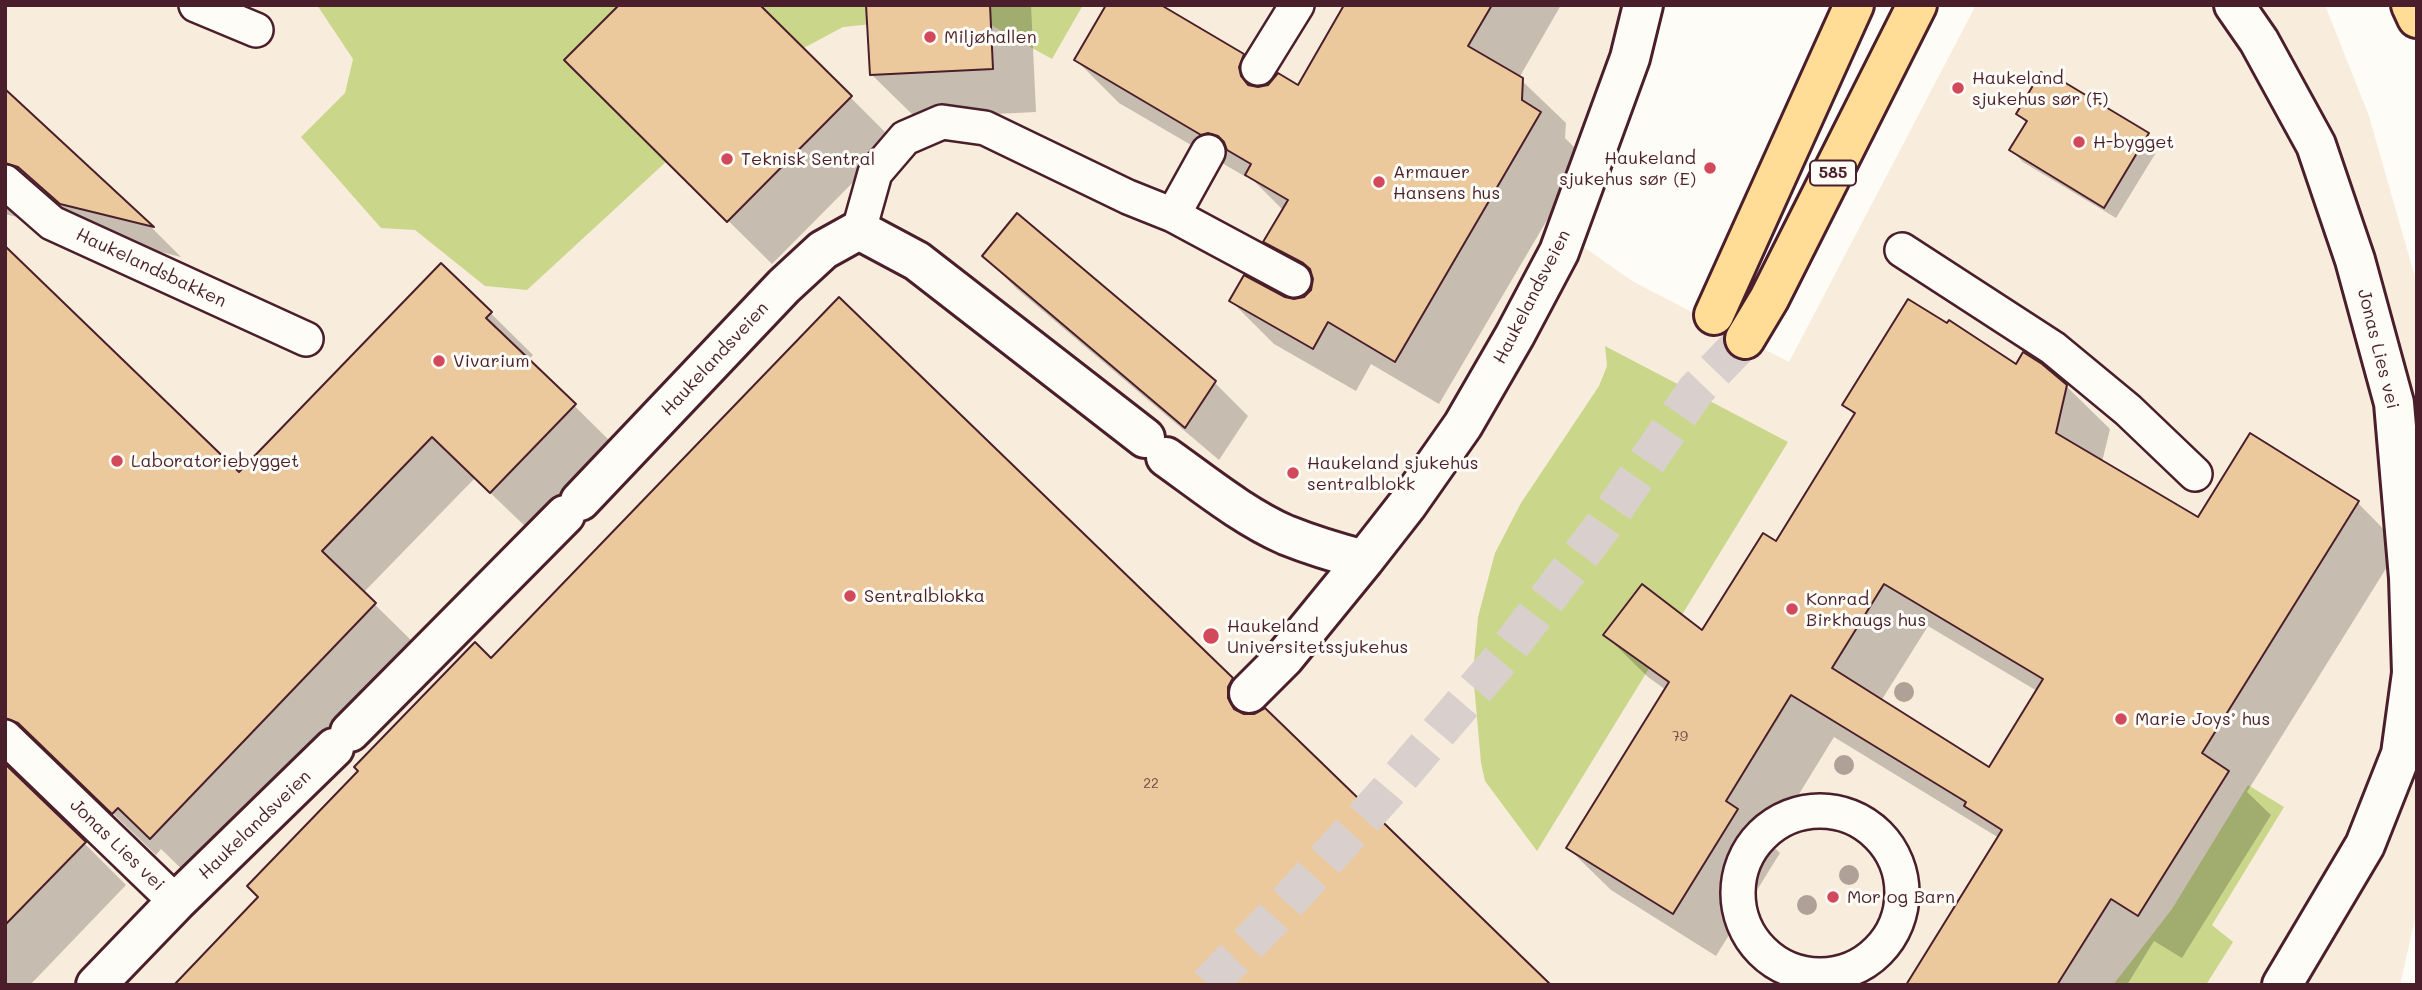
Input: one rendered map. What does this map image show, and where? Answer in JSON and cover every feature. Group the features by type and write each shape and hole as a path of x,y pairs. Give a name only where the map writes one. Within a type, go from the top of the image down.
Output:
{"main road":[{"name":"585","path":"1714,315 1854,5"},
{"name":"585","path":"1745,339 1769,299 1917,5"},
{"path":"2411,5 2417,18"}],"street":[{"name":"Haukelandsveien","path":"1249,693 1284,658 1407,505 1463,425 1515,335 1559,252 1630,58 1643,5"},
{"name":"Jonas Lies vei","path":"2234,5 2259,41 2316,145 2355,260 2394,403 2409,578 2412,673 2401,754 2365,845 2282,985"},
{"name":"Haukelandsveien","path":"176,902 342,740 572,508 784,286 823,250 859,230"},
{"path":"859,230 917,261 1231,504 1283,534 1364,560"},
{"name":"Jonas Lies vei","path":"96,985 176,902"}],"lane":[{"path":"196,5 256,30"},
{"path":"1258,68 1297,5"},
{"path":"859,230 875,173 905,138 942,122 985,128 1128,197 1173,215 1294,280"},
{"path":"1173,215 1208,152"},
{"name":"Haukelandsbakken","path":"5,182 52,223 306,339"},
{"path":"1902,250 2053,348 2128,410 2195,474"},
{"name":"Jonas Lies vei","path":"5,737 176,902"},
{"path":"1827,811 1853,818 1876,833 1892,855 1901,880 1901,907 1892,933 1876,954 1853,969 1827,976 1798,979 1775,963 1755,944 1742,920 1737,894 1742,867 1755,842 1775,824 1800,813 1827,811"}],"shaded area":[{"name":"Haukeland Universitetssjukehus","path":"5,5 1624,5 1560,230 1632,281 1789,362 1976,5 2325,5 2369,116 2417,284 2417,910 2400,985 5,985"}],"green space":[{"path":"317,5 1083,5 1052,59 971,14 843,27 770,66 527,290 485,286 415,230 381,228 301,137 345,93 353,59"},
{"path":"1605,346 1788,442 1537,851 1485,781 1473,673 1478,617 1495,553 1521,503 1599,386 1607,366"},
{"path":"2248,785 2284,807 2212,925 2233,942 2206,985 2113,985 2172,909"}],"building":[{"name":"Teknisk Sentral","path":"619,5 760,5 852,96 727,222 564,60"},
{"name":"Miljøhallen","path":"866,5 990,5 993,69 870,75"},
{"name":"Armauer Hansens hus","path":"1106,5 1161,5 1244,54 1239,67 1241,76 1248,85 1258,87 1268,85 1278,73 1298,85 1344,5 1492,5 1468,46 1523,78 1522,100 1541,112 1395,362 1328,322 1313,349 1229,301 1244,275 1285,297 1304,297 1311,290 1313,279 1310,269 1263,242 1288,200 1245,175 1251,164 1227,150 1218,136 1208,133 1201,135 1074,60"},
{"name":"H-bygget","path":"2041,72 2053,79 2054,76 2149,133 2104,208 2009,150 2027,121 2016,114"},
{"path":"5,89 154,227 60,204 18,167 5,163"},
{"path":"1017,213 1216,381 1185,428 982,256"},
{"name":"Laboratoriebygget","path":"5,246 239,472 441,263 492,312 486,318 576,404 490,493 432,437 322,551 376,603 150,839 118,808 112,814 18,723 5,718"},
{"name":"Sentralblokka","path":"839,297 1233,678 1228,687 1228,698 1234,709 1244,714 1254,714 1265,708 1551,985 174,985 258,897 247,886 358,771 354,767 475,642 491,658"},
{"path":"1908,299 1947,323 1949,320 2016,364 2023,352 2042,364 2067,385 2056,433 2198,517 2250,433 2359,501 2202,753 2229,771 2138,916 2111,899 2057,985 1906,985 2002,830 1964,806 1966,802 1791,695 1726,801 1738,809 1673,914 1566,848 1669,682 1603,635 1642,584 1702,630 1763,533 1776,541 1855,413 1842,405","holes":["1884,584 2043,679 1989,767 1832,668"]},
{"path":"5,764 86,842 5,925"}],"tunnel":[{"path":"1208,985 1388,791 1500,660 1602,527 1696,390 1745,339"}],"place":[{"name":"Miljøhallen","path":"930,37"},
{"name":"Haukeland sjukehus sør (F)","path":"1958,88"},
{"name":"H-bygget","path":"2079,142"},
{"name":"Teknisk Sentral","path":"727,159"},
{"name":"Haukeland sjukehus sør (E)","path":"1710,168"},
{"name":"Armauer Hansens hus","path":"1379,182"},
{"name":"Vivarium","path":"439,361"},
{"name":"Laboratoriebygget","path":"117,461"},
{"name":"Haukeland sjukehus sentralblokk","path":"1293,473"},
{"name":"Sentralblokka","path":"850,596"},
{"name":"Konrad Birkhaugs hus","path":"1792,609"},
{"name":"Haukeland Universitetssjukehus","path":"1211,636"},
{"name":"Marie Joys’ hus","path":"2121,719"},
{"name":"Mor og Barn","path":"1833,897"}]}
